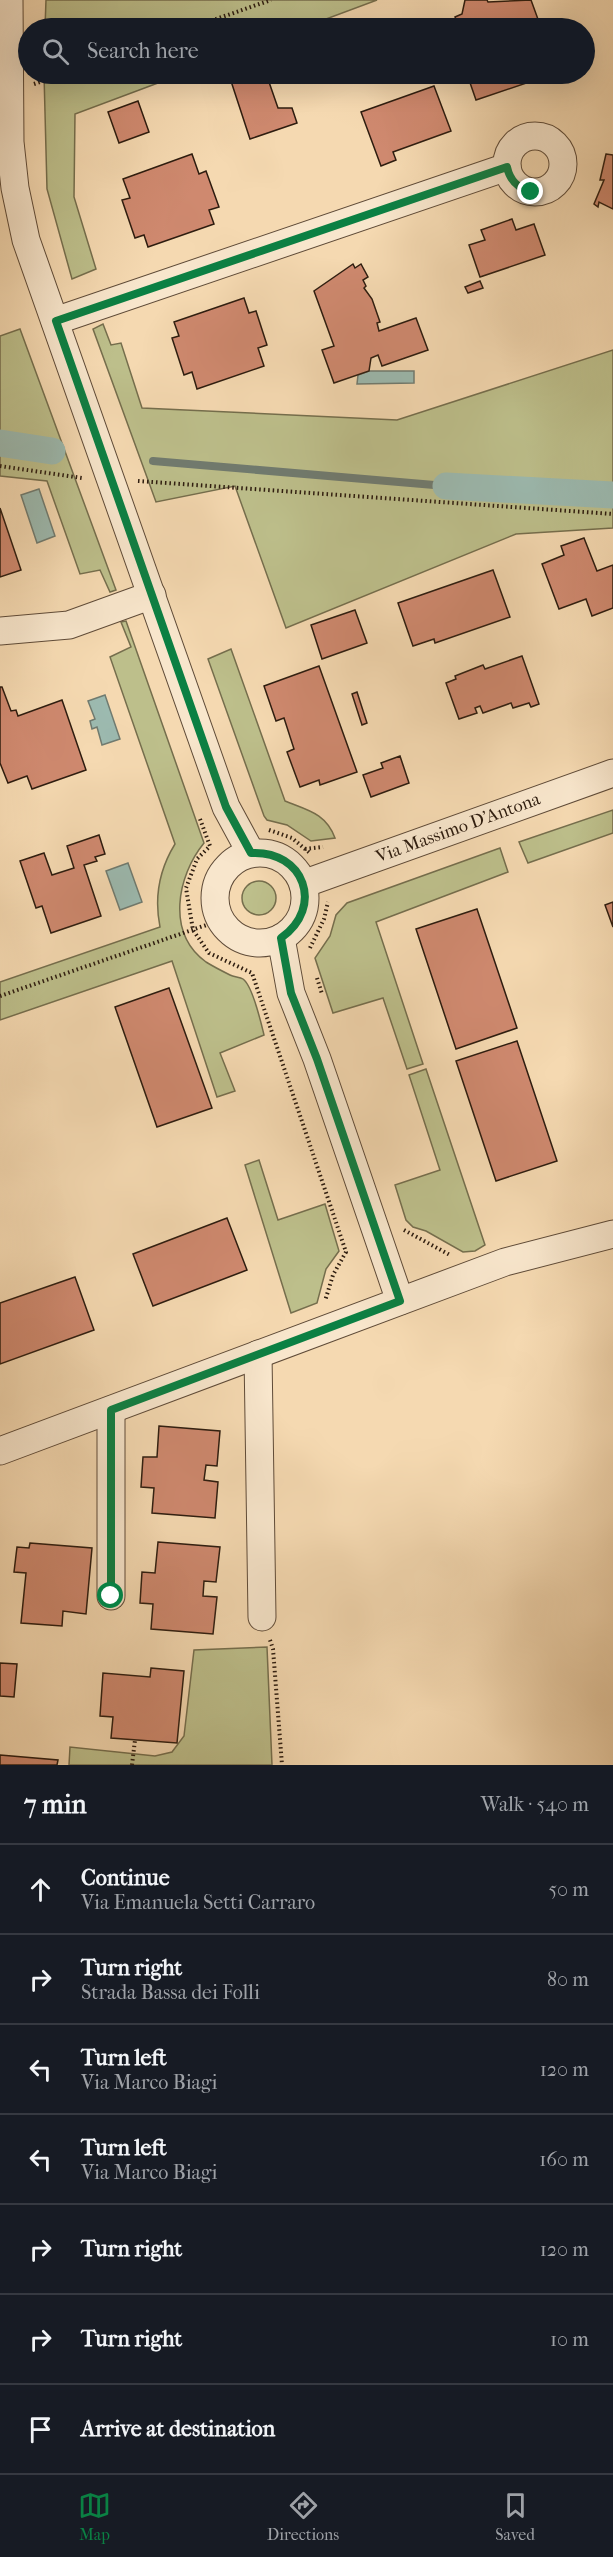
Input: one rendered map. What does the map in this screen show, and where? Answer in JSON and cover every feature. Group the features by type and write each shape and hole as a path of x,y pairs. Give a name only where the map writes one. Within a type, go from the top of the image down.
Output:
{"street":[{"path":"9,0 5,144 26,240 226,807 251,853"},
{"path":"56,321 507,167"},
{"path":"0,631 69,625 152,595"},
{"name":"Via Massimo D'Antona","path":"309,881 613,773"},
{"path":"264,852 277,855 309,881 304,909 291,931 281,938 267,942 248,940 230,931 221,920 216,900 219,879 227,867 251,853 264,852"},
{"path":"281,938 291,993 317,1059 400,1301"},
{"path":"0,1451 505,1262 613,1234"},
{"path":"258,1354 262,1617"},
{"path":"111,1410 111,1596"}],"path":[{"path":"219,18 271,0"},
{"path":"0,466 81,478 613,514"},
{"path":"77,466 84,488"},
{"path":"198,813 210,846 197,860 186,888 193,930 209,953 252,973 346,1252 333,1275 327,1298 321,1306"},
{"path":"267,829 292,838 311,854 309,881 328,901 324,919 309,953"},
{"path":"0,996 221,920"},
{"path":"316,975 323,997"},
{"path":"401,1223 403,1230 457,1259"},
{"path":"262,1617 273,1649 282,1765"},
{"path":"132,1765 135,1740"}],"green space":[{"path":"46,0 377,0 329,18 45,18"},
{"path":"44,84 155,84 75,114 74,197 96,269 72,279 47,189"},
{"path":"103,324 111,345 121,343 142,408 397,420 613,350 613,528 516,534 286,628 235,486 156,502 93,329"},
{"path":"20,329 116,590 110,592 100,570 80,574 47,481 0,476 0,336"},
{"path":"126,621 204,843 187,871 182,888 181,920 185,936 193,950 206,962 230,975 242,978 247,983 264,1035 220,1053 235,1091 217,1097 172,961 0,1020 0,982 160,927 159,884 165,864 175,844 110,657 131,647 121,622"},
{"path":"231,649 285,801 321,818 335,838 311,841 287,825 267,820 264,816 208,659"},
{"path":"613,810 613,833 528,863 519,842"},
{"path":"500,848 508,872 376,922 423,1064 407,1069 383,998 333,1013 315,958 330,936 336,915 347,903"},
{"path":"259,881 271,886 276,898 271,910 259,915 247,910 242,898 247,886"},
{"path":"426,1069 485,1245 475,1251 463,1252 426,1231 413,1227 406,1220 395,1185 440,1170 409,1075"},
{"path":"259,1160 278,1220 325,1204 339,1251 326,1269 317,1303 291,1313 245,1165"},
{"path":"267,1647 272,1765 69,1765 70,1747 155,1756 172,1752 184,1736 194,1650"}],"water":[{"path":"369,371 414,371 414,383 357,384 358,375"},
{"path":"39,489 55,536 37,543 21,495"},
{"path":"105,695 120,739 102,745 97,727 92,729 90,721 95,719 88,701"},
{"path":"128,863 142,902 120,910 106,871"}],"building":[{"path":"465,0 487,0 488,2 531,0 538,18 455,18 462,14"},
{"path":"232,84 270,84 278,108 292,108 297,123 250,139"},
{"path":"470,84 523,84 476,100"},
{"path":"434,86 451,131 393,152 396,160 381,166 361,112"},
{"path":"138,101 149,132 119,143 108,112"},
{"path":"192,154 199,174 206,171 219,207 209,210 214,224 148,247 144,235 135,238 122,200 130,198 123,179"},
{"path":"606,154 613,155 613,209 599,202 598,207 594,204 604,180 600,180"},
{"path":"512,219 516,230 534,224 545,255 480,277 469,245 485,240 481,230"},
{"path":"353,264 355,268 361,264 368,277 363,280 366,286 364,288 372,299 380,322 377,323 379,331 416,318 428,350 382,366 378,355 371,358 369,371 334,383 322,350 334,346 314,291"},
{"path":"480,281 483,288 468,293 465,287"},
{"path":"244,298 249,313 256,311 267,345 258,348 264,366 197,389 192,372 184,375 172,338 179,336 174,322"},
{"path":"0,508 21,570 0,577"},
{"path":"584,538 597,571 613,565 613,608 592,616 586,599 559,609 542,564 564,555 561,546"},
{"path":"493,570 510,617 435,643 434,639 413,646 398,603"},
{"path":"355,610 367,643 322,659 311,625"},
{"path":"522,656 539,704 531,707 529,703 513,708 511,703 483,713 480,706 475,708 477,713 459,719 446,683 456,679 455,676 483,665 485,669"},
{"path":"319,666 357,772 320,785 319,780 300,787 287,752 294,749 284,718 276,721 264,686"},
{"path":"0,687 2,687 11,711 16,710 18,716 62,700 86,770 32,789 27,776 8,783 0,763"},
{"path":"357,692 367,723 362,725 352,694"},
{"path":"400,756 409,783 371,797 363,775 383,768 381,763"},
{"path":"99,835 105,854 95,857 97,861 84,865 101,916 51,933 42,906 36,908 20,861 44,853 52,875 74,868 67,846"},
{"path":"613,902 613,927 605,905"},
{"path":"477,909 517,1028 456,1049 416,929"},
{"path":"169,988 212,1108 157,1127 115,1007"},
{"path":"517,1041 557,1161 496,1181 456,1061"},
{"path":"227,1218 247,1270 153,1306 133,1254"},
{"path":"75,1277 94,1330 0,1364 0,1303"},
{"path":"159,1426 220,1431 217,1466 206,1465 204,1480 218,1482 215,1518 152,1513 154,1488 141,1487 143,1457 157,1457"},
{"path":"158,1542 220,1547 216,1582 204,1581 203,1596 217,1597 213,1634 151,1629 153,1604 140,1603 142,1572 155,1573"},
{"path":"30,1543 92,1548 86,1614 63,1611 62,1626 21,1623 26,1573 14,1572 17,1547 29,1548"},
{"path":"0,1663 17,1664 14,1697 0,1696"},
{"path":"151,1668 184,1671 177,1743 111,1738 113,1717 100,1716 103,1673 150,1677"},
{"path":"0,1755 58,1760 57,1765 0,1765"}],"waterway":[{"path":"0,443 52,451"},
{"path":"153,461 446,486"},
{"path":"446,486 613,495"}],"route":[{"path":"111,1596 111,1410 400,1301 317,1059 291,993 281,938 299,921 304,909 303,884 297,872 277,855 264,852 251,853 226,807 56,321 507,167 509,176 515,184 531,192"}]}
